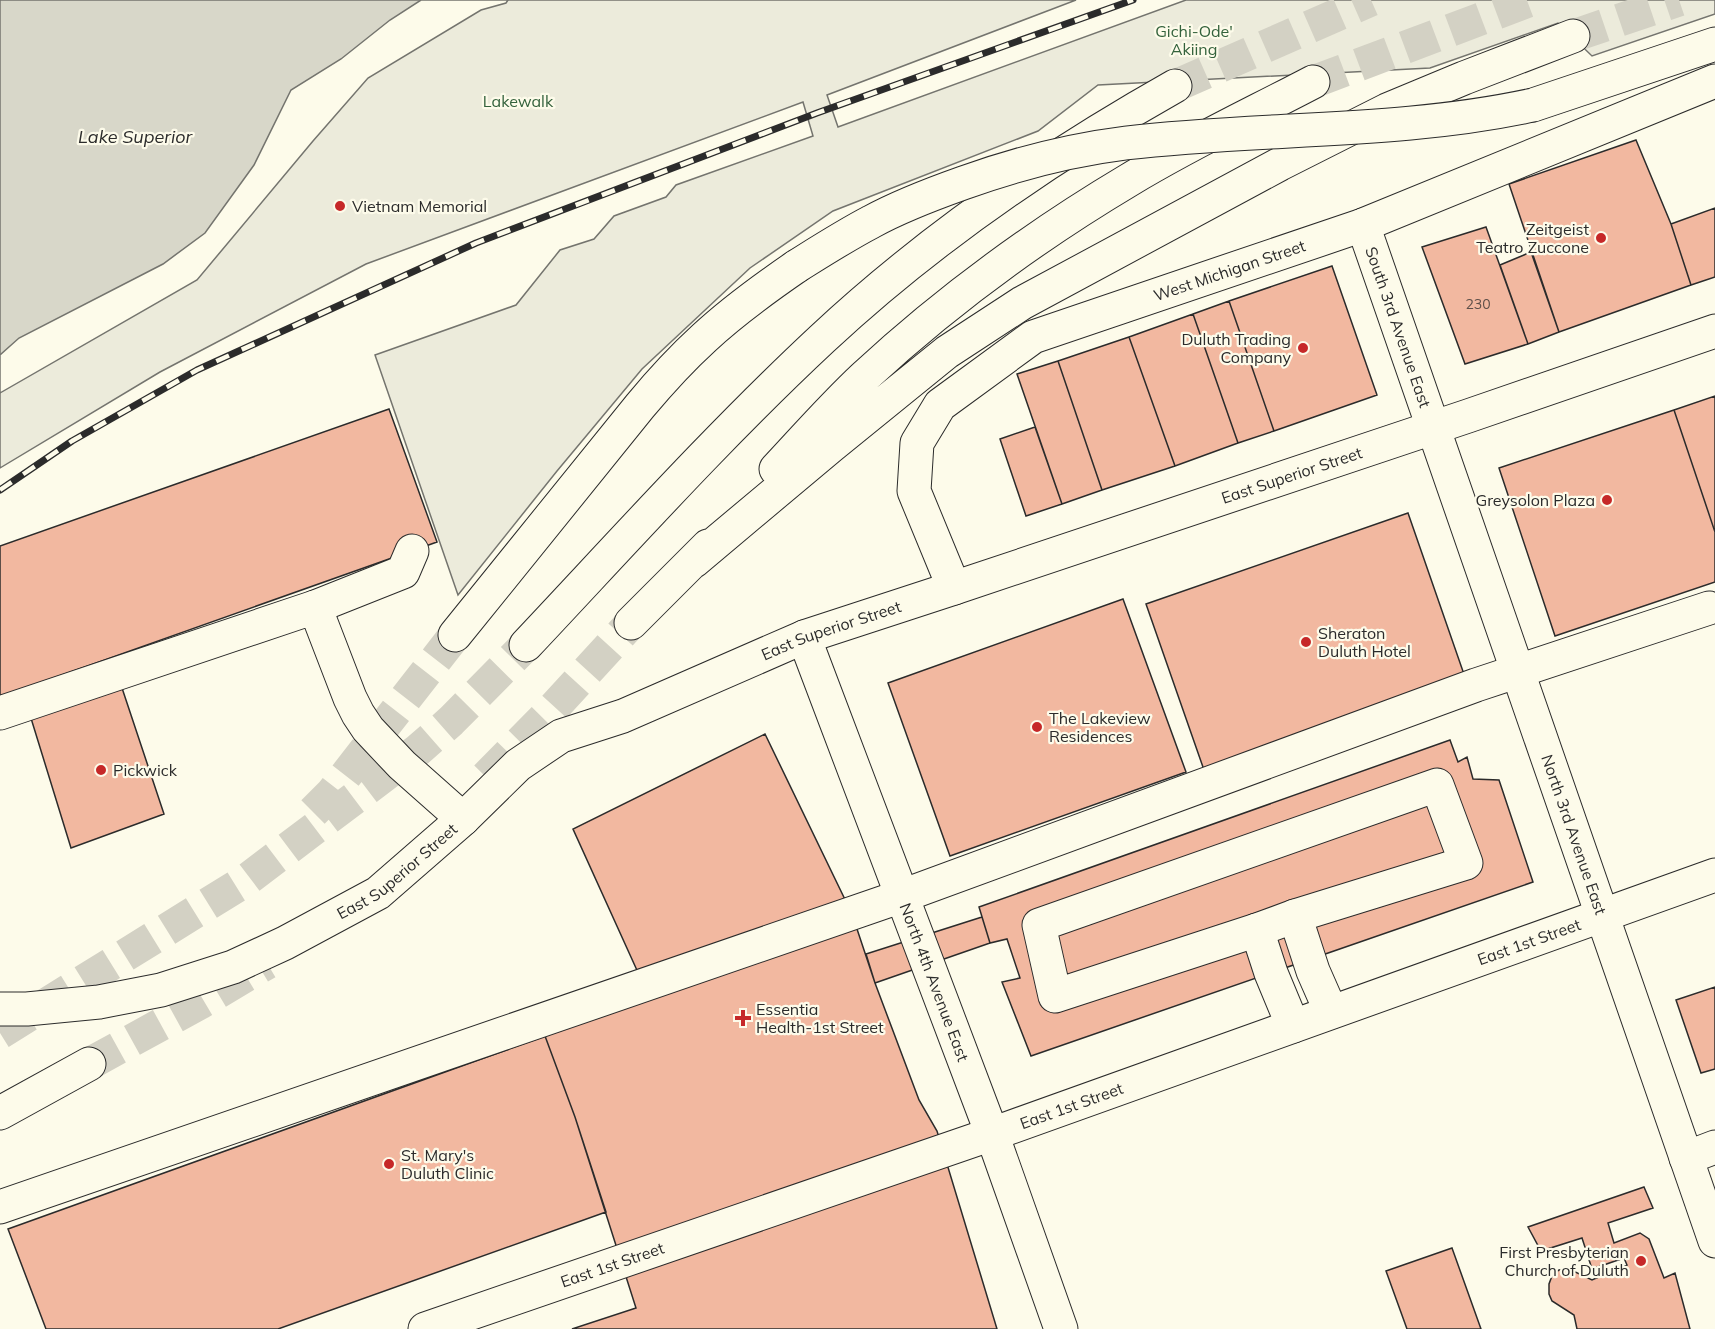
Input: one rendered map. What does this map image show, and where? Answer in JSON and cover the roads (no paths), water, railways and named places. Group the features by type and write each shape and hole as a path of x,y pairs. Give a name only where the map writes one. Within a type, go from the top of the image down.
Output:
{"main road":[{"path":"694,561 947,352 1022,303 1280,164 1387,110 1573,36"},
{"path":"455,635 640,406 704,338 766,287 797,266 845,236 901,207 934,193 1025,162 1126,144 1478,117 1533,105 1715,44"},
{"name":"West Michigan Street","path":"954,588 914,491 918,443 940,405 1033,337 1363,225 1715,81"},
{"path":"631,623 694,561 841,399 916,331 1036,240 1128,180 1313,82"},
{"path":"526,645 691,468 822,339 865,301 942,238 1037,169 1175,86"},
{"name":"South 3rd Avenue East","path":"1363,225 1433,428"},
{"name":"East Superior Street","path":"0,1009 27,1009 99,1002 161,990 233,967 285,943 378,893 463,819 518,765 561,736 622,716 804,637 1715,332"},
{"name":"North 3rd Avenue East","path":"1433,428 1602,915 1700,1153 1715,1241"},
{"path":"0,713 315,607 403,572 412,552"},
{"path":"315,607 357,714 395,758 463,819"},
{"path":"0,1207 902,896 1476,685 1709,608"},
{"name":"North 4th Avenue East","path":"804,637 992,1134 1061,1329"},
{"path":"1437,785 1466,863 1295,916 1055,996 1039,925 1437,785"},
{"name":"East 1st Street","path":"425,1329 992,1134 1715,875"},
{"path":"1295,916 1313,971 1331,1012"},
{"path":"1257,930 1271,973 1293,1026"},
{"path":"0,1113 89,1064"}],"water":[{"name":"Lake Superior","path":"0,0 505,0 480,7 367,76 195,278 0,390"}],"tunnel":[{"path":"1175,86 1371,0"},
{"path":"1313,82 1531,0"},
{"path":"1573,36 1679,0"},
{"path":"486,777 548,714 631,623"},
{"path":"313,812 332,793 455,635"},
{"path":"0,1033 245,881 418,750 451,721 526,645"},
{"path":"89,1064 267,963"}],"railway":[{"path":"0,490 72,441 197,370 476,243 817,113 1133,0"}],"place":[{"name":"Vietnam Memorial","path":"340,206"},
{"name":"Zeitgeist Teatro Zuccone","path":"1601,238"},
{"name":"Duluth Trading Company","path":"1303,348"},
{"name":"Greysolon Plaza","path":"1607,500"},
{"name":"Sheraton Duluth Hotel","path":"1306,642"},
{"name":"The Lakeview Residences","path":"1037,727"},
{"name":"Pickwick","path":"101,770"},
{"name":"Essentia Health-1st Street","path":"743,1018"},
{"name":"St. Mary's Duluth Clinic","path":"389,1164"},
{"name":"First Presbyterian Church of Duluth","path":"1641,1261"}],"park label":[{"name":"Gichi-Ode' Akiing","path":"1194,40"},
{"name":"Lakewalk","path":"518,101"}]}
